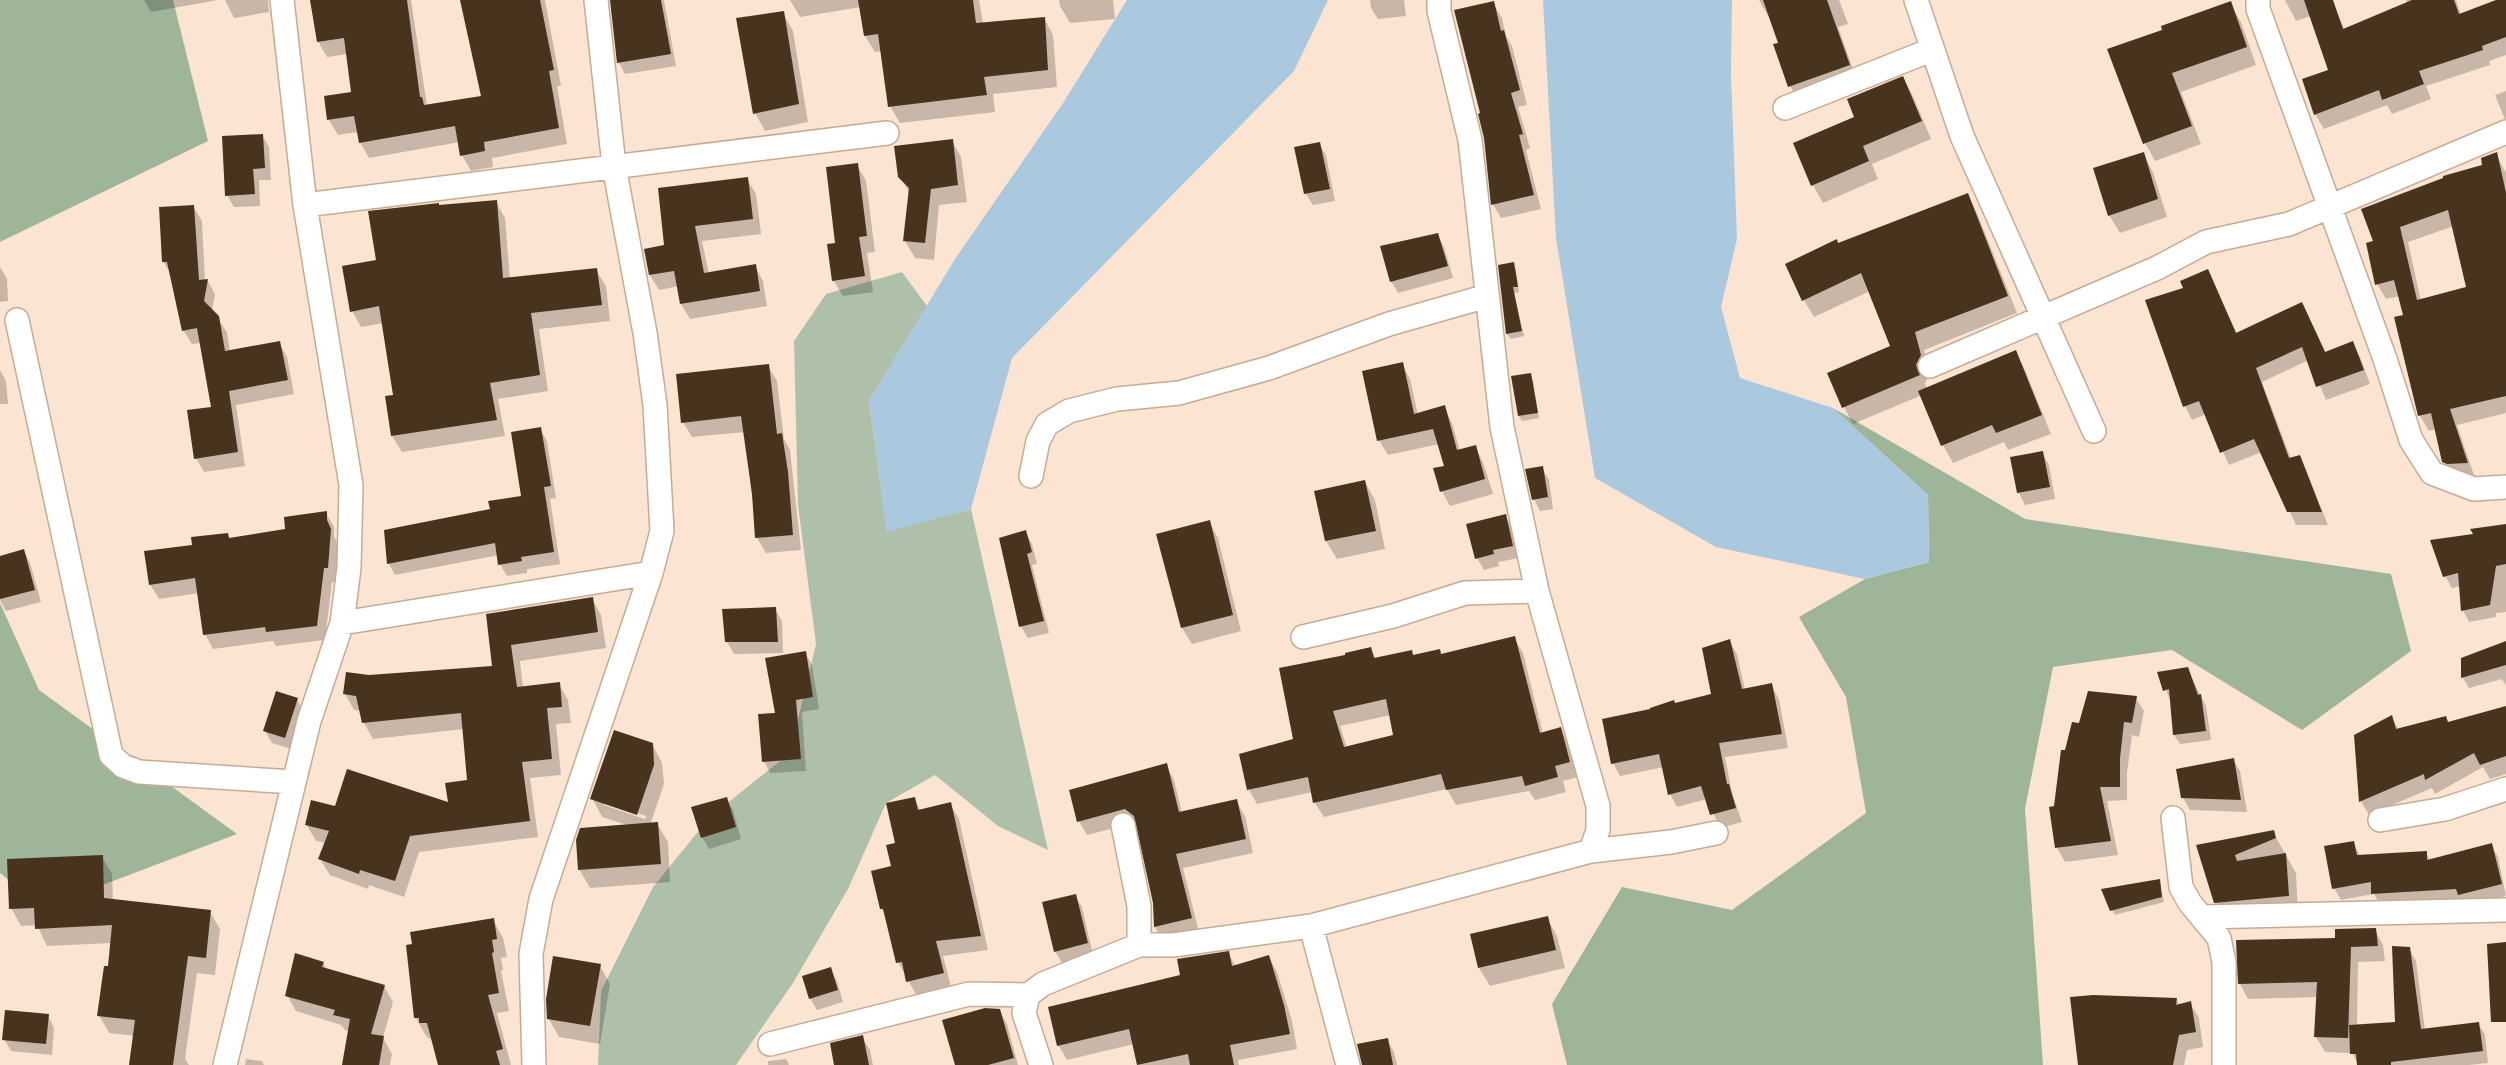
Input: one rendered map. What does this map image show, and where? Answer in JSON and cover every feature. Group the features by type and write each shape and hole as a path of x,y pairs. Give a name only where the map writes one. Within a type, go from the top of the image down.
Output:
{"street":[{"path":"225,1065 309,721 342,623 349,568 351,485 305,205 282,0"},
{"path":"534,1065 531,954 541,899 662,531 655,405 645,333 614,166 596,0"},
{"path":"1439,0 1438,11 1470,140 1502,427 1537,591 1598,806 1598,830 1591,851"},
{"path":"1916,0 1962,136 2094,432"},
{"path":"2258,0 2258,9 2412,440 2432,473 2474,489 2506,487"},
{"path":"1785,108 1931,50"},
{"path":"1930,366 2157,268 2206,242 2289,224 2506,132"},
{"path":"305,205 887,133"},
{"path":"1031,476 1038,441 1047,424 1069,411 1117,399 1192,390 1269,368 1389,324 1488,296"},
{"path":"17,320 111,755 123,766 138,772 294,782"},
{"path":"342,623 650,573"},
{"path":"1303,637 1394,616 1465,593 1537,591"},
{"path":"2380,820 2445,809 2506,789"},
{"path":"2172,818 2181,887 2190,903 2219,938 2224,962 2224,1065"},
{"path":"1124,825 1139,906 1139,945"},
{"path":"770,1044 969,994 1028,995 1043,984 1139,945 1173,945 1311,926 1591,851 1671,842 1716,833"},
{"path":"2202,917 2506,910"},
{"path":"1311,926 1348,1065"},
{"path":"1028,995 1024,1013 1041,1065"}],"green space":[{"path":"0,0 173,0 208,141 0,242"},
{"path":"902,272 927,306 869,401 887,531 971,509 1048,850 998,826 935,775 886,803 848,889 793,983 736,1065 598,1065 601,991 653,887 710,817 790,753 816,644 798,505 794,341 826,294"},
{"path":"1833,408 2025,519 2391,574 2411,651 2302,730 2172,650 2053,667 2025,809 2043,1065 1567,1065 1552,1004 1622,887 1732,910 1866,813 1846,697 1799,617 1865,579 1929,562 1928,495"},
{"path":"0,603 39,690 237,834 42,908 0,873"}],"water":[{"path":"1127,0 1328,0 1294,71 1012,358 971,509 887,532 869,401 955,259 1063,103"},
{"path":"1543,0 1732,0 1731,75 1737,239 1721,307 1740,378 1833,408 1928,495 1929,562 1865,579 1716,547 1595,478 1556,238"}],"building":[{"path":"310,0 407,0 420,97 424,105 481,96 460,0 540,0 554,70 549,71 559,128 484,142 485,151 460,156 455,126 359,143 354,116 327,120 324,96 351,92 344,38 317,42"},
{"path":"610,0 661,0 671,54 617,63"},
{"path":"858,0 973,0 976,23 1045,17 1048,70 984,77 987,95 888,107 878,34 864,36"},
{"path":"1763,0 1827,0 1850,65 1788,87 1773,44 1778,43"},
{"path":"2304,0 2333,0 2343,29 2412,0 2454,0 2459,14 2496,0 2506,0 2506,37 2482,46 2483,50 2419,71 2424,84 2382,100 2379,90 2314,115 2302,79 2328,70"},
{"path":"1494,1 1520,90 1511,93 1523,134 1519,135 1534,195 1491,205 1484,138 1478,114 1480,113 1454,10"},
{"path":"2231,1 2247,47 2172,73 2192,126 2143,144 2107,49 2162,30 2161,26"},
{"path":"784,11 799,104 753,114 736,18"},
{"path":"1903,76 1922,121 1863,146 1869,161 1811,186 1793,143 1854,117 1847,99"},
{"path":"263,134 265,168 253,169 255,194 225,196 222,136"},
{"path":"953,139 958,185 931,189 925,243 903,241 909,188 898,177 894,146"},
{"path":"1320,142 1330,189 1304,194 1294,147"},
{"path":"2144,152 2158,199 2108,216 2093,168"},
{"path":"2497,152 2506,193 2506,396 2450,409 2468,463 2447,464 2442,462 2431,413 2418,416 2394,317 2403,315 2394,280 2375,285 2366,243 2373,241 2361,209 2443,176 2482,165 2481,158","holes":["2448,210 2466,287 2417,300 2400,227"]},
{"path":"858,163 867,236 859,237 865,276 832,281 827,244 835,243 826,167"},
{"path":"748,177 753,219 695,226 704,273 756,264 760,291 680,304 674,271 649,275 644,249 664,245 658,188"},
{"path":"1968,193 2008,296 1915,332 1921,355 1916,365 1920,375 1842,408 1827,373 1890,346 1861,273 1802,301 1785,264 1837,239 1838,243"},
{"path":"497,200 503,278 597,268 602,305 531,313 540,375 490,383 497,420 391,436 385,396 393,395 379,306 350,312 342,266 376,260 368,211"},
{"path":"194,205 199,280 208,279 204,301 219,316 225,351 280,341 288,380 229,391 238,452 194,459 187,410 211,407 197,328 182,331 167,262 162,262 159,207"},
{"path":"1438,233 1448,266 1390,282 1380,246"},
{"path":"1514,262 1518,287 1513,287 1522,331 1506,334 1498,265"},
{"path":"2208,269 2236,333 2302,302 2325,352 2353,341 2364,370 2316,387 2302,347 2256,368 2289,458 2300,455 2322,512 2287,512 2254,439 2220,453 2199,401 2183,407 2145,300 2183,288 2180,281"},
{"path":"2016,350 2042,415 1996,433 1992,425 1941,446 1918,391"},
{"path":"1403,362 1414,414 1445,405 1457,450 1476,445 1485,479 1440,492 1433,468 1444,466 1433,429 1377,441 1362,371"},
{"path":"769,364 777,434 782,433 788,472 793,535 755,538 741,416 681,423 676,374"},
{"path":"1531,373 1538,413 1518,416 1511,376"},
{"path":"541,427 551,486 544,487 554,552 521,557 522,561 498,565 495,543 387,564 384,530 490,509 488,501 521,496 511,432"},
{"path":"2043,451 2050,487 2017,493 2010,457"},
{"path":"1543,466 1548,497 1532,500 1525,469"},
{"path":"1365,480 1376,531 1325,541 1314,491"},
{"path":"327,511 331,529 328,568 324,568 317,626 266,632 265,627 203,635 195,578 149,585 144,551 192,545 191,537 228,533 229,538 285,529 284,517"},
{"path":"1506,514 1513,546 1493,550 1494,554 1475,559 1466,524"},
{"path":"1210,520 1233,615 1181,628 1156,534"},
{"path":"2506,524 2506,564 2496,566 2490,605 2461,611 2458,573 2443,577 2430,540 2473,534 2470,529"},
{"path":"1026,530 1032,552 1027,554 1044,621 1019,627 999,538"},
{"path":"24,549 35,590 0,599 0,556"},
{"path":"593,597 598,632 511,645 517,687 560,682 562,707 547,708 552,759 522,762 530,821 410,836 395,881 360,870 359,874 318,859 329,831 305,825 311,800 335,806 347,769 448,802 445,783 467,780 461,713 362,723 356,696 343,694 346,672 369,675 492,666 486,614"},
{"path":"776,607 778,642 725,642 722,609"},
{"path":"1515,636 1540,733 1561,727 1570,762 1555,766 1558,777 1525,786 1522,776 1446,790 1441,774 1313,803 1308,777 1247,790 1239,754 1293,739 1279,668 1371,647 1374,658 1412,650 1413,655 1440,649 1441,654","holes":["1386,699 1393,735 1344,747 1333,711"]},
{"path":"1730,639 1742,689 1772,683 1782,734 1719,743 1727,784 1736,808 1710,815 1701,786 1668,795 1659,754 1611,764 1602,719 1650,709 1674,700 1675,703 1711,694 1702,648"},
{"path":"2506,641 2506,665 2461,678 2461,658"},
{"path":"806,651 813,697 796,700 801,759 762,762 758,714 775,713 765,658"},
{"path":"2188,667 2198,695 2201,694 2206,731 2173,735 2169,689 2163,691 2157,672"},
{"path":"276,691 298,698 285,738 263,731"},
{"path":"2088,691 2137,696 2132,723 2124,722 2120,787 2100,787 2111,841 2055,848 2049,807 2054,806 2061,750 2065,750 2072,722 2079,723"},
{"path":"2506,706 2506,756 2480,765 2474,753 2425,780 2424,774 2359,802 2354,735 2392,715 2396,729 2446,716 2448,722"},
{"path":"614,730 653,743 654,765 637,815 590,799"},
{"path":"2234,758 2241,800 2181,798 2176,769"},
{"path":"1167,763 1179,812 1237,799 1246,839 1176,854 1192,918 1154,927 1153,903 1134,816 1125,809 1077,822 1069,790"},
{"path":"727,797 736,827 701,838 691,807"},
{"path":"915,797 918,810 951,802 981,936 936,941 944,973 906,982 902,962 896,963 871,871 891,866 886,845 895,843 886,803"},
{"path":"658,822 661,864 578,870 576,840 580,828"},
{"path":"2274,830 2276,838 2235,855 2237,861 2286,853 2289,896 2214,903 2196,845"},
{"path":"2354,841 2357,855 2427,851 2427,860 2492,843 2502,884 2458,895 2456,889 2371,894 2371,882 2332,889 2324,846"},
{"path":"103,855 104,898 211,910 206,958 188,956 173,1065 129,1065 135,1020 97,1016 104,966 108,966 112,925 35,929 34,908 9,909 7,859"},
{"path":"2160,879 2162,897 2110,911 2101,889"},
{"path":"1076,894 1088,943 1054,952 1042,902"},
{"path":"1548,916 1556,950 1478,968 1470,934"},
{"path":"494,918 497,939 492,940 492,953 499,993 488,995 503,1049 496,1051 500,1065 438,1065 427,1023 419,1023 419,1018 414,1018 406,945 412,944 410,932"},
{"path":"2376,928 2378,946 2351,947 2348,1038 2314,1037 2317,982 2238,984 2236,940 2335,938 2335,929"},
{"path":"2506,942 2506,1022 2491,1022 2487,944"},
{"path":"2392,946 2410,947 2421,1029 2479,1022 2483,1051 2391,1062 2391,1065 2357,1065 2356,1054 2350,1054 2349,1025 2395,1022"},
{"path":"1229,951 1232,966 1269,955 1290,1034 1230,1045 1234,1065 1190,1065 1188,1054 1137,1065 1129,1029 1057,1046 1048,1007 1180,975 1177,959"},
{"path":"295,953 324,962 322,967 385,985 371,1034 384,1036 379,1065 342,1065 350,1019 333,1015 335,1010 285,996"},
{"path":"553,956 601,964 590,1026 547,1019 546,999"},
{"path":"831,967 838,990 809,999 802,976"},
{"path":"2093,995 2177,998 2176,1005 2191,1001 2196,1032 2179,1035 2173,1065 2078,1065 2070,997"},
{"path":"985,1008 1000,1009 1014,1058 988,1065 955,1065 942,1020"},
{"path":"5,1010 49,1014 46,1044 2,1040"},
{"path":"863,1035 869,1065 834,1065 830,1043"},
{"path":"1388,1038 1393,1065 1362,1065 1357,1044"}]}
